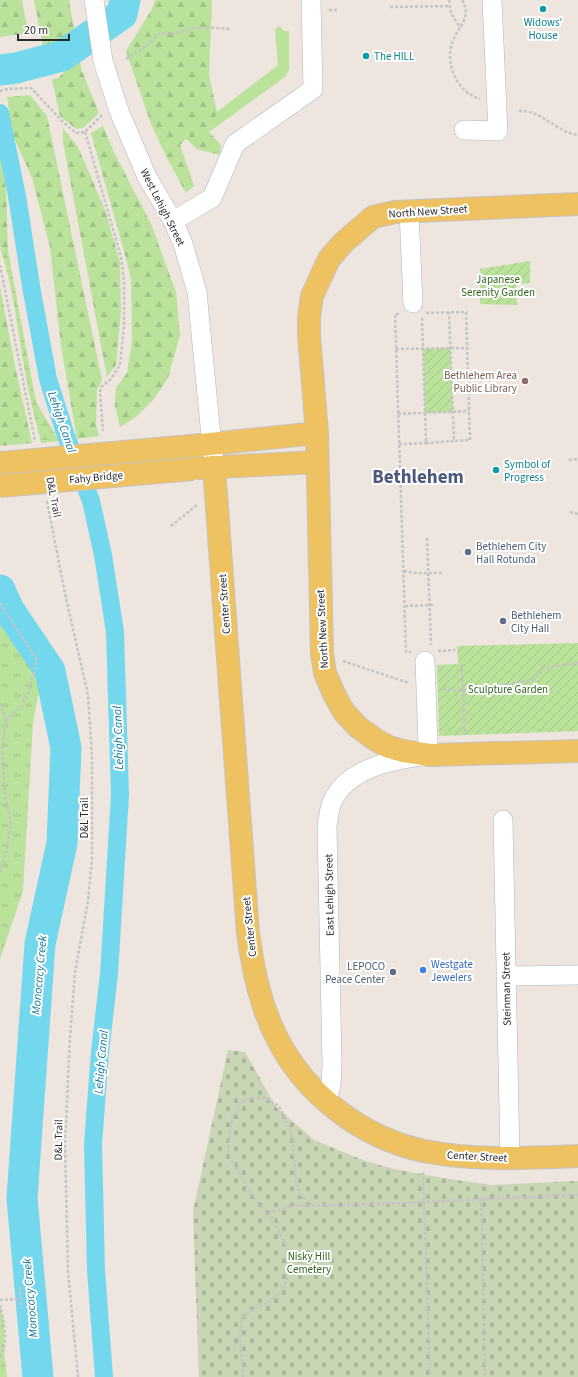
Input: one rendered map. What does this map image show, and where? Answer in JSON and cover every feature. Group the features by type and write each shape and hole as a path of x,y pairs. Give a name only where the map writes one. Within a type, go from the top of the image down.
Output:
{"main road":[{"name":"North New Street","path":"578,204 409,211 395,212 373,218 344,242 329,259 314,290 309,317 316,433 322,654 325,673 344,712 358,727 376,740 389,747 403,751 430,754 578,751"},
{"path":"212,444 316,433"},
{"name":"Fahy Bridge","path":"0,463 212,444"},
{"path":"203,468 317,462"},
{"name":"Fahy Bridge","path":"0,486 203,468"},
{"name":"Center Street","path":"203,468 251,953 260,992 277,1037 287,1056 302,1075 327,1101 368,1131 391,1141 422,1150 447,1155 485,1158 578,1156"}],"street":[{"name":"West Lehigh Street","path":"94,0 103,61 115,100 147,176 173,221 183,244 197,292 212,444 203,468"},
{"path":"464,130 498,131 492,0"},
{"path":"173,221 212,198 235,144 313,89 318,5"},
{"path":"407,308 409,211"},
{"path":"419,656 426,688 428,744 430,754"},
{"name":"East Lehigh Street","path":"327,1101 331,1085 332,1064 328,826 332,805 341,788 366,771 394,760 430,754"},
{"name":"Steinman Street","path":"503,820 510,1158"},
{"path":"506,976 578,975"}],"path":[{"path":"449,0 451,13 461,28"},
{"path":"462,0 465,5 465,19 455,37 451,50 451,65 456,80 467,93 484,100"},
{"path":"318,5 338,10"},
{"path":"390,7 450,6"},
{"path":"126,59 148,45 158,34 174,33 200,27 231,29"},
{"path":"0,91 8,89 31,88 64,123 76,133 85,132 115,100"},
{"path":"519,110 533,113 565,132 578,134"},
{"path":"85,132 121,257 124,280 124,325 120,366 111,378 101,387 100,393 104,431"},
{"path":"0,265 36,442"},
{"path":"407,308 395,314 404,606 406,652 419,656"},
{"path":"449,312 454,441"},
{"path":"399,444 470,440 466,312 422,313 426,442"},
{"path":"396,349 467,348"},
{"path":"398,414 469,411"},
{"path":"569,460 578,459"},
{"name":"D&L Trail","path":"46,496 64,589 88,695 92,755 92,859 88,901 75,972 70,1037 65,1144 68,1271 78,1377"},
{"path":"171,526 196,505"},
{"path":"570,512 578,514"},
{"path":"427,538 431,651 455,650"},
{"path":"404,571 416,574 443,573"},
{"path":"0,603 37,660 28,694 21,706 6,721"},
{"path":"404,606 434,606"},
{"path":"322,654 426,688 463,691 534,680 544,668 578,663"},
{"path":"462,664 466,754"},
{"path":"0,703 6,721 2,748 5,795 11,822 6,853 0,872"},
{"path":"243,1377 240,1339 241,1322 244,1316 253,1309 266,1304 282,1291 290,1266 288,1250 272,1218 258,1202 233,1163 228,1150 232,1118 240,1103 252,1098 265,1098 279,1106 289,1126 293,1142 296,1182 301,1196 314,1206"},
{"path":"423,1172 430,1377"},
{"path":"268,1213 291,1206 578,1195"},
{"path":"481,1198 485,1377"},
{"path":"20,1287 21,1309"},
{"path":"0,1300 21,1299"},
{"path":"0,1305 4,1322 4,1352 0,1359"}],"green space":[{"path":"0,0 22,0 28,33 0,37"},
{"path":"34,0 69,0 75,34 43,47"},
{"path":"155,0 212,0 209,75 217,112 209,132 221,145 220,155 197,149 186,139 180,145 194,186 186,193 151,124 126,51 152,9"},
{"path":"279,26 284,31 289,31 289,70 285,77 209,132 217,112 278,65 275,30"},
{"path":"79,57 82,71 99,113 83,128 76,129 60,116 52,80 59,77"},
{"path":"30,95 47,116 102,380 97,390 96,425 99,436 77,439 61,346 50,247 32,178 12,133 7,97"},
{"path":"103,126 113,150 151,224 176,292 180,335 168,378 154,399 136,417 120,427 115,406 116,388 127,373 132,342 131,278 91,133"},
{"path":"63,128 78,147 105,210 120,262 121,312 116,365 107,377 63,142"},
{"path":"0,154 6,189 8,251 0,247"},
{"path":"0,248 8,251 36,402 59,441 41,443 32,407 9,278"},
{"name":"Japanese Serenity Garden","path":"530,261 530,283 516,284 517,305 480,304 480,269"},
{"path":"0,287 15,366 32,443 0,446"},
{"path":"450,348 453,412 425,413 423,349"},
{"path":"0,594 43,671 33,722 23,891 0,959"},
{"name":"Sculpture Garden","path":"578,643 578,731 439,736 437,665 458,664 457,646"},
{"name":"Nisky Hill Cemetery","path":"228,1050 245,1052 276,1107 314,1140 365,1161 394,1169 491,1185 578,1181 578,1377 199,1377 193,1211"},
{"path":"0,1305 4,1322 4,1352 7,1377 0,1377"}],"waterway":[{"name":"Monocacy Creek","path":"0,70 16,68 62,56 122,14 125,0"},
{"name":"Lehigh Canal","path":"0,113 17,196 31,286 48,379 66,436 91,501 103,555 115,632 120,795 109,974 100,1052 93,1144 96,1270 104,1377"},
{"name":"Monocacy Creek","path":"0,590 9,610 50,671 66,748 62,843 40,944 22,1198 38,1377"}],"place":[{"name":"Widows' House","path":"543,9"},
{"name":"The HILL","path":"366,56"},
{"name":"Bethlehem Area Public Library","path":"525,381"},
{"name":"Symbol of Progress","path":"496,470"},
{"name":"Bethlehem City Hall Rotunda","path":"468,552"},
{"name":"Bethlehem City Hall","path":"503,621"},
{"name":"Westgate Jewelers","path":"423,970"},
{"name":"LEPOCO Peace Center","path":"393,972"}],"district":[{"name":"Bethlehem","path":"418,476"}]}
